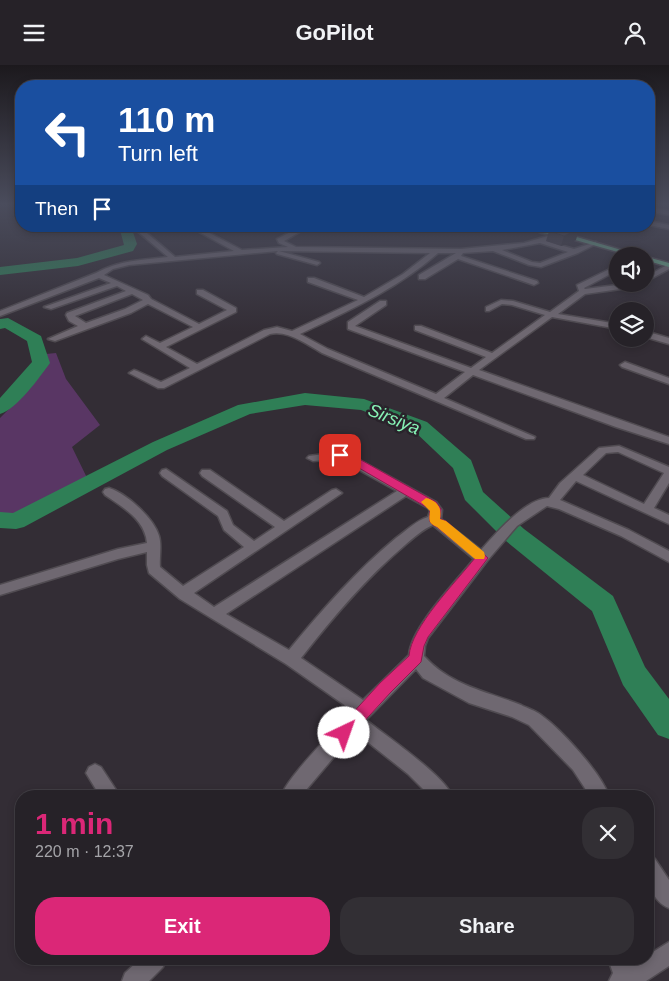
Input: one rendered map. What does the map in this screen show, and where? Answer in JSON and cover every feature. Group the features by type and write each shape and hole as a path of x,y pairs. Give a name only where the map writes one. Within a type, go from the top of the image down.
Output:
{"main road":[{"path":"654,261 669,265"}],"street":[{"path":"159,247 173,258"},
{"path":"231,247 243,253"},
{"path":"293,247 298,249"},
{"path":"422,277 459,254 508,247"},
{"path":"559,247 576,252"},
{"path":"495,249 538,265 587,247"},
{"path":"300,259 314,249"},
{"path":"266,250 316,263"},
{"path":"0,315 99,275 111,268 129,263 266,250 437,251 459,254 534,283"},
{"path":"293,334 363,299 419,267 437,251"},
{"path":"654,274 669,265"},
{"path":"583,292 580,287 609,272"},
{"path":"99,275 146,297 148,301 199,327"},
{"path":"311,280 363,299"},
{"path":"48,307 116,284"},
{"path":"438,397 583,292 609,288"},
{"path":"85,326 72,319 70,315 132,291"},
{"path":"159,347 233,310 200,292"},
{"path":"52,339 128,311 148,301"},
{"path":"489,309 501,302 506,302 552,315 609,325"},
{"path":"384,303 350,327 669,441"},
{"path":"418,329 493,356"},
{"path":"134,373 161,386 267,332 277,330 293,334 325,351 530,437"},
{"path":"654,337 669,341"},
{"path":"146,339 196,367"},
{"path":"625,365 669,381"},
{"path":"552,502 564,486 603,450 610,448 619,449 669,472 647,509"},
{"path":"313,458 336,455 344,456 407,490 436,509 434,521"},
{"path":"166,473 223,514 228,527 253,547"},
{"path":"206,473 284,527"},
{"path":"575,476 669,520"},
{"path":"216,613 407,490"},
{"path":"110,492 142,518 150,528 154,569 183,593 291,659 360,715 437,790"},
{"path":"183,593 336,493"},
{"path":"295,790 310,770 360,715 416,658 417,646 422,633 485,555 513,523 544,502 552,502 625,533 669,557"},
{"path":"291,659 334,605 379,560 427,522 434,521 442,524 485,555"},
{"path":"0,590 153,545"},
{"path":"416,658 429,673 453,687 475,698 516,711 535,721 579,764 596,790"},
{"path":"95,773 107,790"},
{"path":"654,875 669,898"},
{"path":"654,963 669,953"},
{"path":"133,981 149,965"},
{"path":"622,973 643,971 652,965"}],"shaded area":[{"path":"56,353 66,379 100,425 72,447 89,482 47,509 23,519 0,524 0,418 42,373 46,354"}],"waterway":[{"name":"Sirsiya","path":"0,271 78,262 130,247"},
{"name":"Sirsiya","path":"0,324 8,323 35,339 41,363 19,390 0,408"},
{"name":"Sirsiya","path":"0,520 16,521 160,446 245,409 305,399 364,405 420,426 463,465 473,495 515,535 603,604 634,676 669,724"}],"slow traffic":[{"path":"426,502 436,509 434,521 442,524 479,556"}],"route":[{"path":"340,455 432,505 436,509 434,521 442,524 482,558 422,633 417,646 416,658 344,733"}]}
